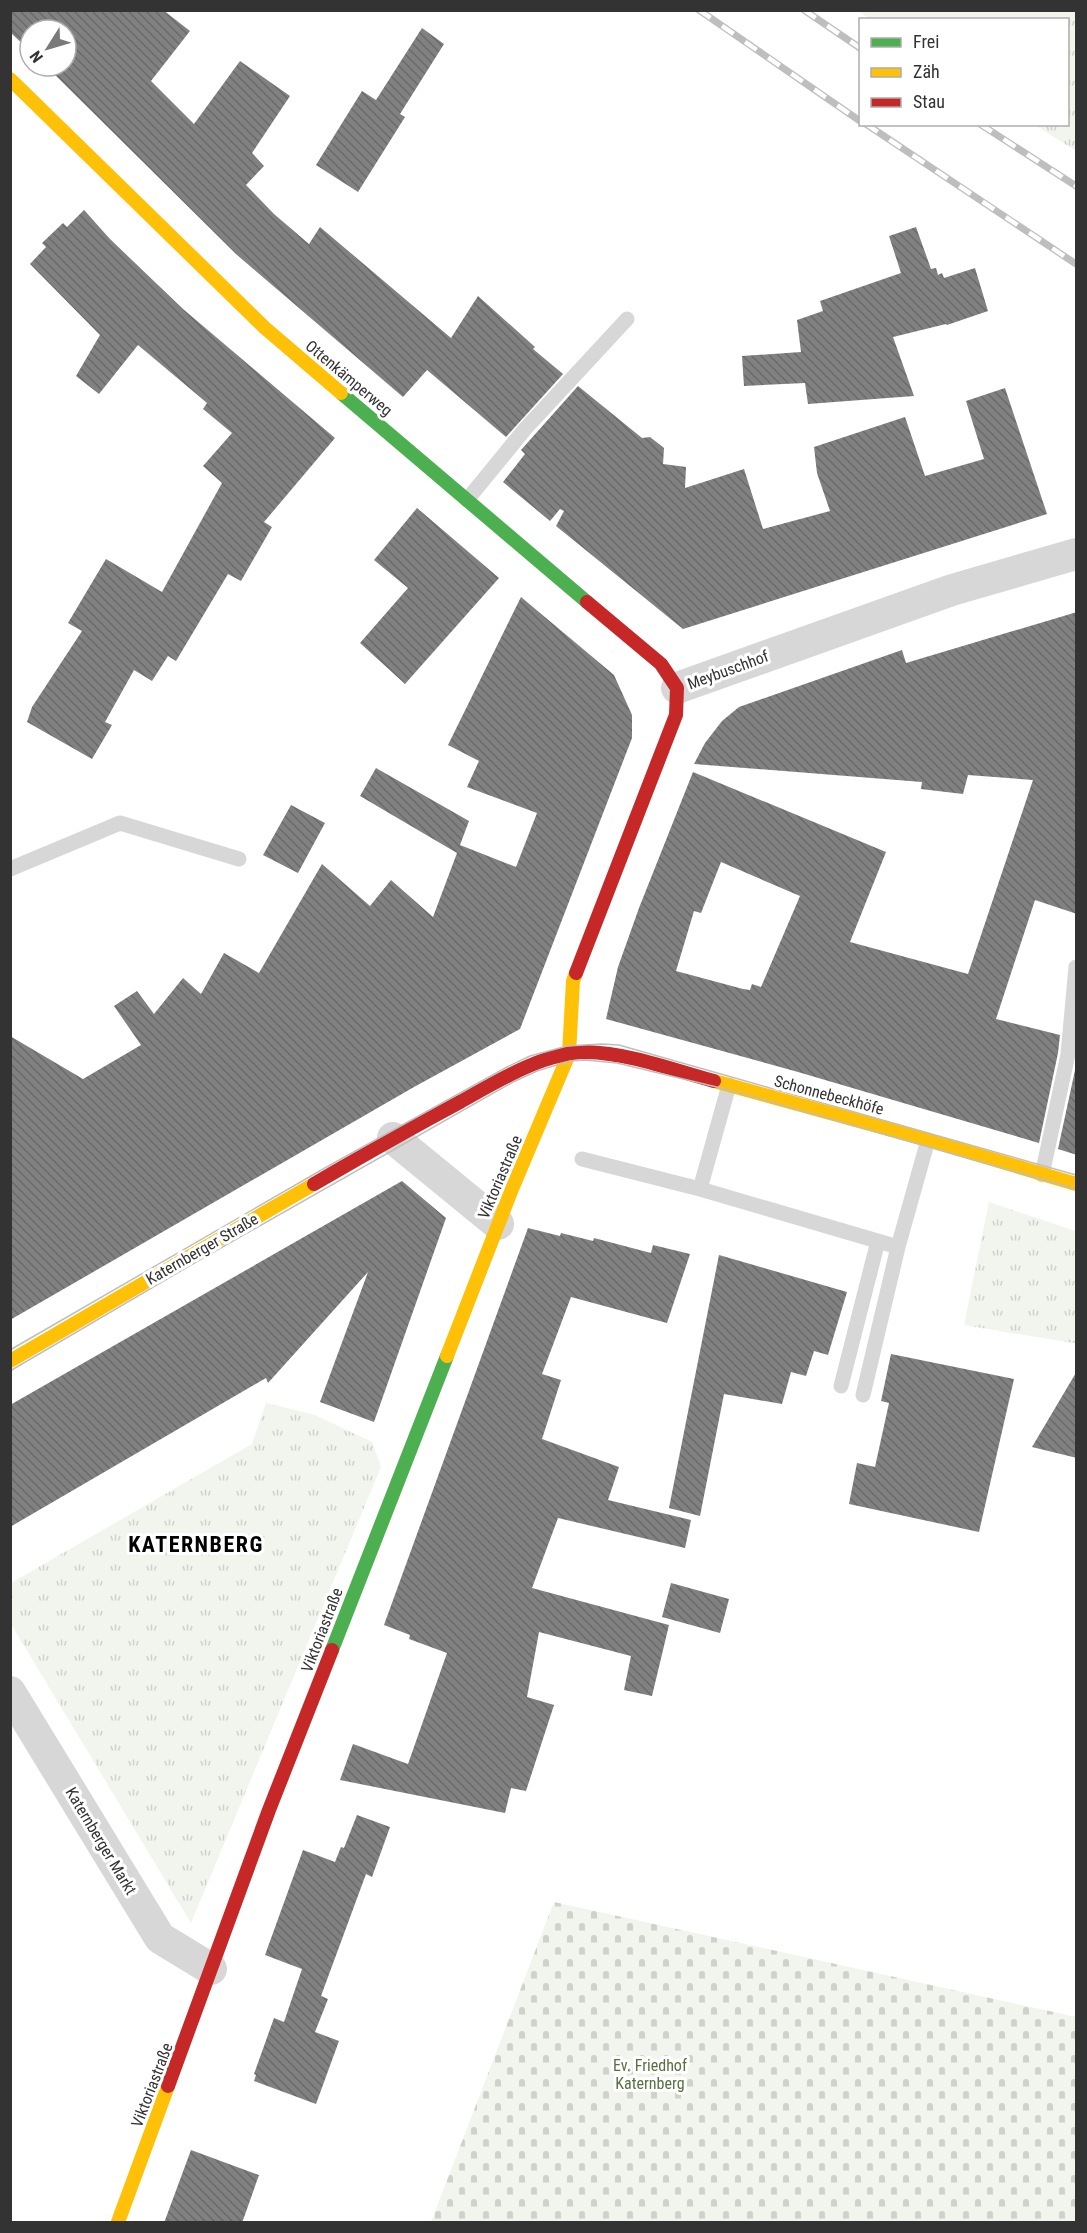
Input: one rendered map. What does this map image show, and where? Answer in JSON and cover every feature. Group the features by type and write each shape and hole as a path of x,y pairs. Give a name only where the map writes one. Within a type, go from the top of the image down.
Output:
{"street":[{"name":"Ottenkämperweg","path":"10,79 264,328 660,664 677,688"},
{"name":"Meybuschhof","path":"569,1054 573,981 676,715 677,688 952,590 1077,554"},
{"name":"Schonnebeckhöfe","path":"569,1054 585,1052 618,1055 928,1140 1077,1184"},
{"name":"Katernberger Straße","path":"10,1361 393,1138 510,1075 534,1064 569,1054"},
{"name":"Viktoriastraße","path":"118,2223 269,1810 498,1224 569,1054"},
{"path":"393,1138 498,1224"},
{"name":"Katernberger Markt","path":"10,1692 160,1938 211,1969"}],"lane":[{"path":"467,500 525,429 627,319"},
{"path":"10,869 120,823 239,859"},
{"path":"1042,1175 1068,1054 1076,967"},
{"path":"700,1190 729,1085"},
{"path":"863,1395 898,1247 928,1140"},
{"path":"582,1159 898,1247"},
{"path":"841,1386 878,1241"}],"green space":[{"path":"858,11 1076,11 1076,151 1037,126 1069,126 1069,18 869,18"},
{"path":"989,1202 1076,1231 1076,1342 964,1325"},
{"path":"266,1403 315,1415 372,1442 381,1467 191,1923 11,1624 11,1583 252,1444"},
{"name":"Ev. Friedhof Katernberg","path":"554,1902 1076,2017 1076,2222 431,2222"}],"building":[{"path":"10,10 163,10 190,31 151,81 194,124 240,61 290,96 252,153 264,166 246,185 274,214 309,244 320,227 451,338 478,296 535,347 533,349 563,374 506,437 427,370 403,397 236,254 58,78 78,78 78,18 18,18 18,40 10,32"},
{"path":"422,28 444,44 400,114 405,117 358,192 316,165 362,91 376,100"},
{"path":"84,210 110,239 183,309 335,438 264,522 272,527 241,581 228,574 176,661 168,656 152,681 134,670 105,722 112,725 92,759 27,722 32,707 82,631 68,623 106,559 162,592 222,483 203,466 232,433 203,409 207,403 138,345 99,394 76,376 100,335 30,264 46,247 42,243 63,223 67,227"},
{"path":"916,227 931,269 936,268 938,275 942,273 944,278 975,268 988,311 947,325 893,337 914,396 808,404 805,383 744,386 742,356 801,352 797,320 823,311 820,301 901,273 889,236"},
{"path":"578,386 642,438 650,437 664,448 663,464 686,467 685,488 744,469 763,529 830,511 817,473 814,447 905,417 925,476 984,459 966,401 1005,388 1047,514 683,629 556,526 564,511 560,509 550,521 503,482 525,454 521,450"},
{"path":"417,508 499,578 405,684 360,643 408,588 374,560"},
{"path":"521,597 614,675 632,715 632,738 520,1029 414,1087 10,1320 10,1036 83,1079 141,1045 114,1006 137,991 154,1014 183,978 201,994 224,953 259,973 322,864 370,906 391,880 433,917 457,853 360,796 376,768 469,821 460,845 516,867 537,813 467,787 479,761 448,745"},
{"path":"1077,612 1077,914 1035,900 996,1019 1060,1035 1039,1143 798,1072 606,1019 618,967 693,772 886,852 850,942 968,974 1033,780 968,775 963,794 921,789 922,782 694,764 705,743 722,721 739,707 902,650 906,663","holes":["721,862 800,896 761,987 752,984 750,990 743,989 676,971 694,911 701,913"]},
{"path":"291,805 325,823 298,873 263,855"},
{"path":"1077,1061 1077,1155 1058,1149"},
{"path":"402,1181 446,1218 374,1422 320,1402 368,1272 268,1383 266,1378 10,1527 10,1405"},
{"path":"528,1228 593,1241 594,1238 651,1253 653,1245 690,1254 667,1323 571,1297 542,1374 561,1380 542,1439 619,1467 608,1500 691,1520 685,1548 558,1518 532,1588 669,1625 652,1696 624,1690 631,1656 539,1632 527,1697 554,1705 526,1791 511,1788 505,1813 340,1780 353,1744 408,1764 447,1653 409,1639 410,1635 384,1625"},
{"path":"719,1255 847,1292 828,1355 814,1351 806,1376 791,1372 782,1404 724,1394 700,1516 669,1508"},
{"path":"891,1354 1014,1379 979,1532 849,1504 857,1463 875,1467 889,1403 881,1401"},
{"path":"1077,1371 1077,1458 1032,1447"},
{"path":"671,1583 729,1599 720,1633 662,1617"},
{"path":"357,1815 390,1827 372,1877 366,1874 321,1996 328,1999 315,2032 339,2041 316,2104 254,2081 256,2075 254,2074 274,2018 284,2022 302,1969 265,1955 303,1850 335,1862 341,1847 344,1848"},
{"path":"191,2150 259,2175 242,2223 164,2223"}],"tram line":[{"path":"10,1350 323,1169 507,1067 530,1056 567,1046 619,1045 1076,1175"},
{"path":"10,1371 196,1262 513,1082 537,1071 570,1061 617,1063 729,1090 1076,1189"}],"railway":[{"path":"699,10 859,120"},
{"path":"804,10 859,47"},
{"path":"869,126 1076,264"},
{"path":"983,126 1076,186"}],"traffic: fast":[{"path":"341,393 587,602"},
{"path":"332,1650 447,1356"}],"traffic: slow":[{"path":"10,79 265,328 341,393"},
{"path":"447,1356 512,1189 569,1054 573,981 576,973"},
{"path":"714,1081 928,1140 1076,1184"},
{"path":"10,1361 314,1184"},
{"path":"118,2222 168,2086"}],"traffic: jam":[{"path":"576,973 676,715 677,688 661,664 587,602"},
{"path":"314,1184 505,1077 554,1057 586,1052 618,1055 714,1081"},
{"path":"168,2086 269,1810 332,1650"}],"district":[{"name":"KATERNBERG","path":"196,1544"}]}
